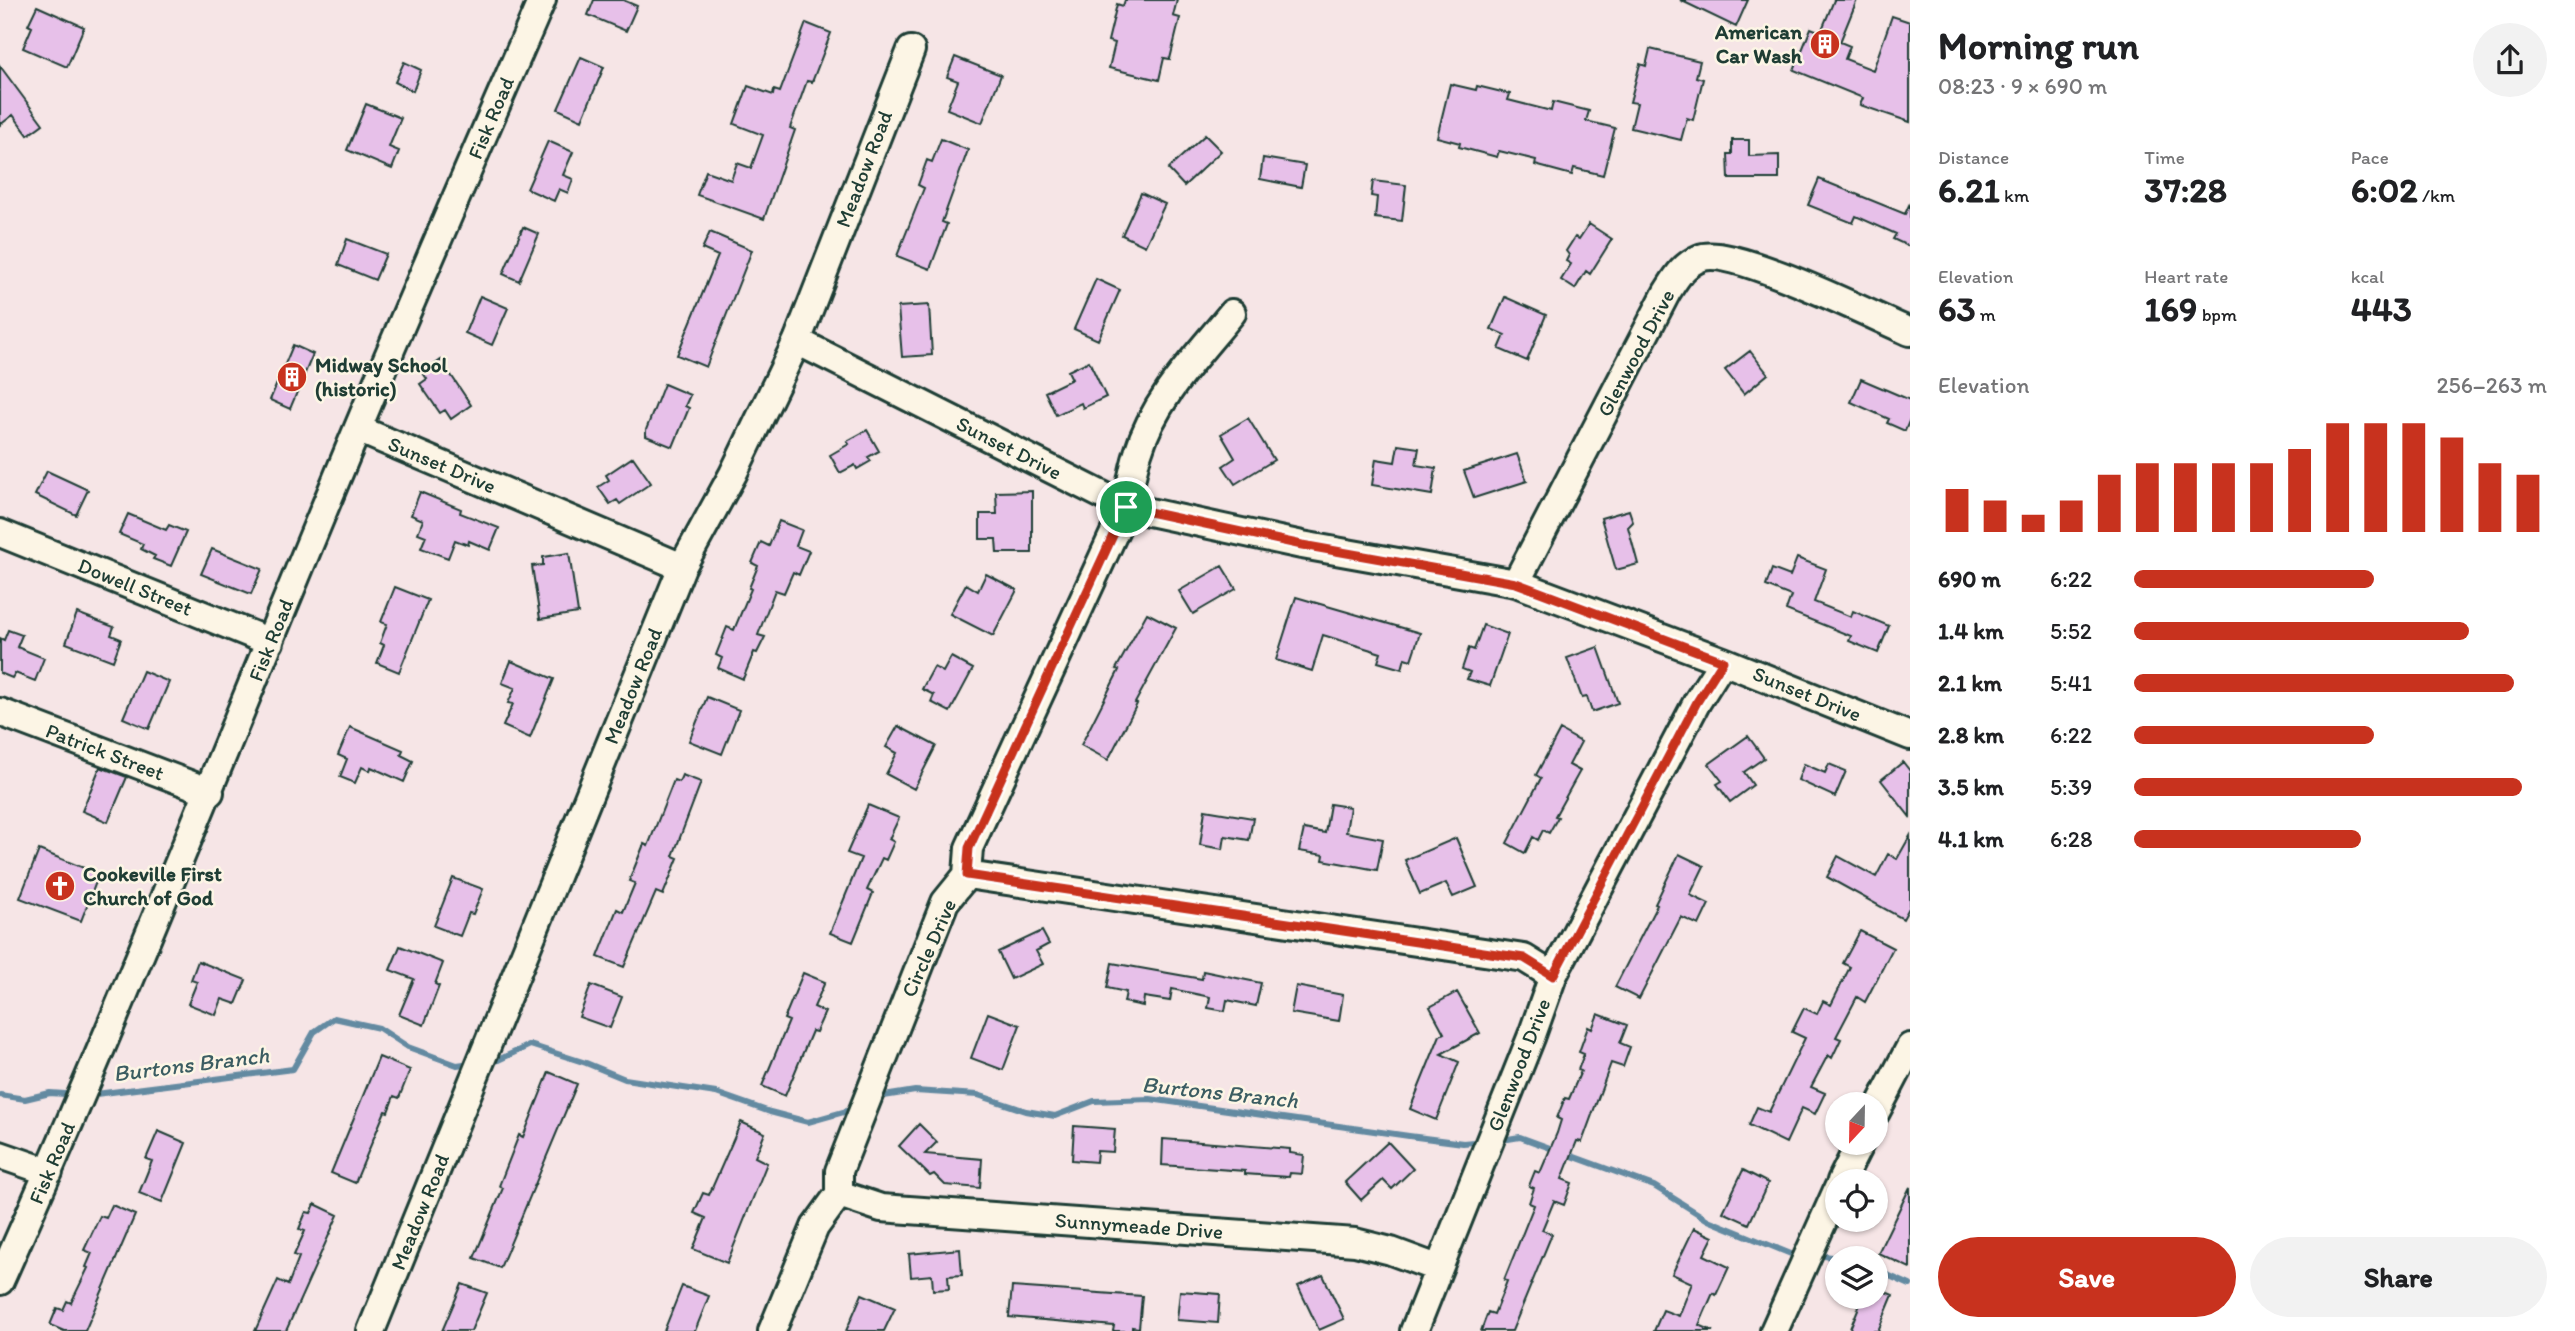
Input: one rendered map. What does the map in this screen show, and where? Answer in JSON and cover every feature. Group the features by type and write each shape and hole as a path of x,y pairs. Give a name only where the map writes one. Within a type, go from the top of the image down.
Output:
{"street":[{"name":"Fisk Road","path":"0,1281 210,792 358,429 542,0"},
{"name":"Meadow Road","path":"372,1331 682,567 733,474 797,341 911,50"},
{"name":"Glenwood Drive","path":"1516,583 1667,292 1681,270 1702,257 1727,257 1755,264 1910,331"},
{"name":"Circle Drive","path":"772,1331 815,1227 839,1194 839,1171 945,902 967,875 969,848 1126,507 1138,452 1154,414 1177,380 1232,313"},
{"name":"Sunset Drive","path":"797,341 1126,507 1302,545 1516,583 1723,661 1910,736"},
{"name":"Sunset Drive","path":"358,429 682,567"},
{"name":"Dowell Street","path":"0,533 270,642"},
{"name":"Glenwood Drive","path":"1414,1331 1437,1268 1465,1207 1553,976 1697,702 1723,661"},
{"name":"Patrick Street","path":"0,712 210,792"},
{"path":"967,875 1524,958 1553,976"},
{"path":"1886,1092 1910,1046"},
{"path":"0,1155 49,1172"},
{"name":"Sunnymeade Drive","path":"839,1194 881,1208 1355,1242 1391,1251 1437,1268"},
{"path":"1774,1331 1825,1217"}],"building":[{"path":"594,0 623,0 637,6 626,31 588,15"},
{"path":"1125,0 1177,0 1173,16 1180,18 1170,59 1164,58 1159,80 1109,68 1115,43 1108,41 1117,4 1123,6"},
{"path":"1680,0 1748,0 1736,27"},
{"path":"1834,0 1857,0 1840,42 1850,46 1845,59 1873,70 1892,16 1910,22 1910,122 1860,105 1863,98 1794,70 1811,28 1821,32"},
{"path":"37,6 84,27 67,67 23,48 32,27 28,25"},
{"path":"806,23 831,33 812,82 807,81 790,128 795,130 764,219 697,195 706,171 731,180 737,163 751,168 763,135 734,124 748,86 773,95 774,90 780,92"},
{"path":"1650,49 1700,61 1696,77 1703,79 1693,120 1687,118 1681,140 1631,128 1637,103 1630,102 1640,64 1646,66"},
{"path":"581,57 604,67 582,120 558,109"},
{"path":"955,57 1001,75 982,123 947,109 958,81 947,77"},
{"path":"404,62 421,70 413,91 395,82"},
{"path":"0,66 43,124 28,135 13,115 0,125"},
{"path":"1450,84 1476,90 1477,86 1510,94 1508,100 1551,111 1553,102 1589,111 1586,121 1615,128 1603,175 1574,168 1572,175 1535,165 1536,160 1499,151 1497,157 1459,147 1460,143 1437,137"},
{"path":"366,104 401,118 389,147 399,151 392,169 347,150"},
{"path":"1205,135 1221,151 1184,186 1168,169"},
{"path":"941,139 968,150 942,222 947,224 930,269 897,256 924,188 918,185 927,160 932,162"},
{"path":"1732,140 1749,140 1749,156 1779,155 1779,179 1729,179 1728,154 1732,154"},
{"path":"548,141 573,152 563,175 573,179 568,193 559,189 554,201 527,189"},
{"path":"1263,158 1305,165 1301,187 1260,179"},
{"path":"1819,179 1905,214 1910,203 1910,247 1893,239 1896,234 1856,216 1853,223 1808,205"},
{"path":"1373,181 1406,185 1402,221 1375,218 1377,197 1371,196"},
{"path":"1141,193 1165,204 1145,246 1122,235"},
{"path":"1589,224 1612,239 1590,274 1586,271 1575,289 1561,280 1571,264 1566,261 1569,255 1566,251 1575,237 1579,239"},
{"path":"523,227 539,234 519,281 503,274"},
{"path":"710,232 752,250 706,367 677,355 718,256 702,249"},
{"path":"347,239 386,254 375,280 338,265"},
{"path":"1096,279 1120,290 1098,340 1074,329"},
{"path":"480,296 508,308 492,345 465,333"},
{"path":"1505,297 1546,315 1527,361 1499,349 1505,335 1491,329"},
{"path":"929,305 932,355 902,357 898,307"},
{"name":"Midway School (historic)","path":"293,345 313,354 290,409 270,400"},
{"path":"1750,351 1768,374 1744,394 1725,370"},
{"path":"441,360 471,405 451,419 445,410 440,413 420,384 427,379 423,373"},
{"path":"1089,361 1106,397 1083,408 1081,403 1056,415 1045,392 1072,379 1068,371"},
{"path":"1861,379 1910,400 1910,419 1905,431 1887,423 1889,419 1851,402"},
{"path":"664,384 690,395 685,406 689,408 673,447 646,436"},
{"path":"1248,418 1274,460 1235,484 1223,466 1235,458 1221,434"},
{"path":"867,430 879,451 868,457 871,461 857,469 855,465 840,473 830,455"},
{"path":"1398,445 1419,448 1416,465 1436,468 1432,495 1372,485 1376,459 1395,462"},
{"path":"1517,454 1527,481 1474,498 1464,471"},
{"path":"633,457 651,483 620,504 617,500 610,504 598,487 609,480 606,475"},
{"path":"47,471 88,490 76,515 35,495"},
{"path":"1032,491 1032,553 997,553 996,539 980,539 980,514 997,514 996,492"},
{"path":"420,492 461,509 460,513 499,528 490,550 469,541 468,545 455,540 448,558 421,548 426,536 418,533 423,520 411,515"},
{"path":"1629,510 1633,522 1628,527 1638,564 1616,570 1601,518"},
{"path":"128,514 166,530 169,525 186,532 171,566 153,559 155,556 141,549 143,544 119,534"},
{"path":"779,521 802,530 796,546 809,551 799,575 793,572 784,593 775,590 758,635 765,637 757,653 754,652 743,679 718,668 722,658 716,655 727,627 734,630 751,589 749,588 758,566 752,563 761,542 769,546"},
{"path":"212,549 262,569 251,594 201,574"},
{"path":"569,553 578,613 540,619 532,566 543,565 543,557"},
{"path":"1797,558 1826,569 1814,602 1851,617 1853,611 1889,626 1878,653 1849,641 1851,636 1786,610 1791,596 1766,586 1772,569 1790,576"},
{"path":"1222,566 1236,589 1193,614 1179,591"},
{"path":"986,574 1017,590 993,636 950,614 966,584 978,591"},
{"path":"395,587 428,600 399,672 377,663 384,645 380,643 387,624 381,622"},
{"path":"1296,597 1420,633 1411,660 1405,658 1402,669 1378,662 1381,653 1323,635 1312,671 1276,660"},
{"path":"77,613 114,627 111,635 121,639 113,661 66,643"},
{"path":"1147,613 1176,628 1135,703 1137,704 1108,760 1081,745 1119,670 1116,669"},
{"path":"1483,625 1508,634 1490,686 1467,679 1470,672 1462,669 1469,648 1474,650"},
{"path":"8,630 22,635 17,647 44,658 35,681 15,673 12,678 0,673 0,638 4,640"},
{"path":"1598,647 1618,703 1592,712 1587,697 1582,698 1567,658"},
{"path":"951,657 973,669 950,712 931,702 934,695 922,689 934,667 943,672"},
{"path":"511,661 554,679 530,738 503,726 513,704 508,703 515,688 502,683"},
{"path":"143,671 169,682 149,729 123,718"},
{"path":"707,697 739,710 722,754 689,741"},
{"path":"898,726 936,746 914,789 886,774 897,753 886,747"},
{"path":"350,727 403,750 401,755 413,761 404,782 371,767 370,771 362,767 355,783 340,777 347,759 338,755"},
{"path":"1560,730 1581,742 1569,765 1580,771 1555,816 1558,817 1549,833 1543,830 1538,840 1533,837 1525,853 1507,843 1541,778 1536,775"},
{"path":"1748,736 1764,758 1744,772 1753,785 1730,802 1717,784 1722,781 1709,764"},
{"path":"1903,762 1910,771 1910,817 1881,780"},
{"path":"1804,764 1825,773 1829,764 1846,771 1835,797 1798,780"},
{"path":"100,767 127,777 108,822 82,811"},
{"path":"682,775 701,782 673,856 678,858 663,895 656,892 624,967 598,957 617,909 623,912 635,883 629,881 644,844 648,846 674,780 679,782"},
{"path":"1330,804 1350,807 1346,832 1383,839 1377,870 1323,860 1324,855 1299,851 1304,829 1325,833"},
{"path":"868,805 899,818 889,839 894,842 886,860 882,858 867,890 873,893 853,942 830,933 861,858 847,853"},
{"path":"1205,810 1253,818 1249,840 1225,836 1223,849 1200,845"},
{"path":"1910,836 1910,906 1903,919 1827,877 1838,856 1876,877 1888,854 1897,859"},
{"path":"1456,838 1477,887 1453,897 1446,883 1420,894 1405,860"},
{"name":"Cookeville First Church of God","path":"39,850 99,874 81,921 20,898"},
{"path":"1679,854 1704,866 1690,895 1709,904 1699,925 1681,917 1639,999 1615,987 1657,905 1655,904"},
{"path":"453,878 483,889 460,936 434,926"},
{"path":"1042,931 1049,944 1036,951 1043,964 1011,979 998,952"},
{"path":"1860,931 1893,948 1865,1002 1857,997 1836,1037 1841,1039 1832,1058 1828,1055 1811,1087 1825,1093 1815,1114 1802,1108 1786,1143 1749,1125 1757,1107 1769,1112 1805,1038 1792,1032 1804,1008 1817,1014 1823,1001 1831,1005 1850,967 1843,963"},
{"path":"400,946 443,963 435,984 439,986 424,1025 399,1015 414,979 390,970"},
{"path":"198,961 246,980 236,1004 222,999 216,1015 188,1004 197,982 191,980"},
{"path":"1112,963 1202,979 1203,971 1261,983 1256,1006 1227,1000 1225,1011 1208,1008 1210,997 1172,989 1170,1001 1144,997 1143,1006 1124,1002 1126,992 1107,988"},
{"path":"803,973 825,982 814,1007 825,1012 816,1032 812,1031 785,1096 762,1086 789,1021 784,1019"},
{"path":"591,985 622,997 610,1028 579,1017"},
{"path":"1296,986 1343,995 1339,1021 1291,1013"},
{"path":"1457,992 1480,1033 1441,1054 1459,1062 1436,1120 1410,1109 1440,1035 1444,1033 1430,1007"},
{"path":"988,1013 1020,1025 1003,1070 971,1058"},
{"path":"1598,1014 1627,1025 1620,1043 1630,1047 1623,1067 1611,1063 1582,1142 1577,1141 1562,1179 1572,1183 1564,1205 1554,1201 1542,1230 1552,1234 1512,1331 1481,1331 1488,1312 1494,1314 1507,1281 1504,1280 1534,1205 1529,1203 1534,1188 1529,1186 1535,1171 1540,1173 1557,1133 1561,1120 1557,1118 1581,1071 1578,1070 1584,1054 1579,1052 1588,1027 1592,1029"},
{"path":"379,1057 410,1070 399,1098 394,1096 388,1112 385,1111 355,1183 331,1173"},
{"path":"549,1072 577,1084 500,1268 474,1258 503,1188 499,1186 519,1135 523,1137"},
{"path":"741,1122 765,1133 755,1157 767,1163 727,1263 693,1249 706,1218 694,1213 703,1193 709,1195"},
{"path":"919,1124 937,1142 925,1154 982,1159 980,1188 945,1185 934,1174 930,1176 899,1146"},
{"path":"1074,1126 1115,1129 1113,1152 1097,1151 1096,1162 1072,1160"},
{"path":"158,1131 186,1143 162,1202 139,1193 152,1161 146,1159"},
{"path":"1163,1139 1290,1149 1290,1153 1304,1155 1302,1174 1290,1173 1289,1177 1162,1165"},
{"path":"1388,1142 1413,1169 1392,1189 1383,1180 1361,1200 1345,1182"},
{"path":"1743,1170 1768,1183 1749,1224 1723,1212"},
{"path":"1910,1187 1910,1268 1888,1258 1888,1246 1881,1246"},
{"path":"315,1204 338,1215 286,1331 255,1331 278,1280 288,1285 299,1257 294,1255 305,1231 299,1229 306,1212 311,1213"},
{"path":"112,1205 135,1215 85,1331 64,1331 50,1325 57,1308 63,1310 67,1301 71,1303 88,1268 86,1267 92,1253 84,1250 100,1216 106,1218"},
{"path":"1694,1228 1713,1237 1704,1255 1729,1267 1716,1295 1713,1293 1699,1325 1713,1331 1654,1331 1663,1310 1679,1316 1692,1283 1672,1274"},
{"path":"960,1249 962,1275 948,1276 949,1289 933,1290 932,1275 911,1277 909,1254"},
{"path":"1323,1275 1344,1319 1319,1330 1298,1286"},
{"path":"462,1284 487,1293 471,1331 442,1331"},
{"path":"682,1286 709,1296 695,1331 664,1331"},
{"path":"1012,1287 1142,1296 1139,1328 1132,1327 1132,1331 1113,1331 1114,1326 1009,1317"},
{"path":"1180,1291 1220,1294 1218,1323 1177,1320"},
{"path":"1888,1293 1893,1295 1888,1307"},
{"path":"862,1294 895,1308 884,1331 846,1331"},
{"path":"1858,1309 1887,1309 1878,1331 1849,1331"}],"waterway":[{"name":"Burtons Branch","path":"96,1094 293,1069 314,1032 334,1018 379,1028 408,1047 457,1065 464,1064"},
{"name":"Burtons Branch","path":"496,1061 530,1045 625,1079 716,1093 808,1122 847,1111"},
{"name":"Burtons Branch","path":"884,1096 915,1091 978,1095 1026,1111 1055,1116 1094,1101 1150,1099 1409,1136 1474,1142"},
{"name":"Burtons Branch","path":"0,1095 25,1099 50,1093 65,1094"},
{"name":"Burtons Branch","path":"1508,1139 1520,1137 1654,1186 1708,1220 1791,1254"},
{"name":"Burtons Branch","path":"1888,1275 1910,1285"}],"place":[{"name":"American Car Wash","path":"1825,44"},
{"name":"Midway School (historic)","path":"292,377"},
{"name":"Cookeville First Church of God","path":"60,886"}],"route":[{"path":"1126,507 1302,545 1516,583 1723,661 1697,702 1553,976 1524,958 967,875 969,848 1126,507"}]}
